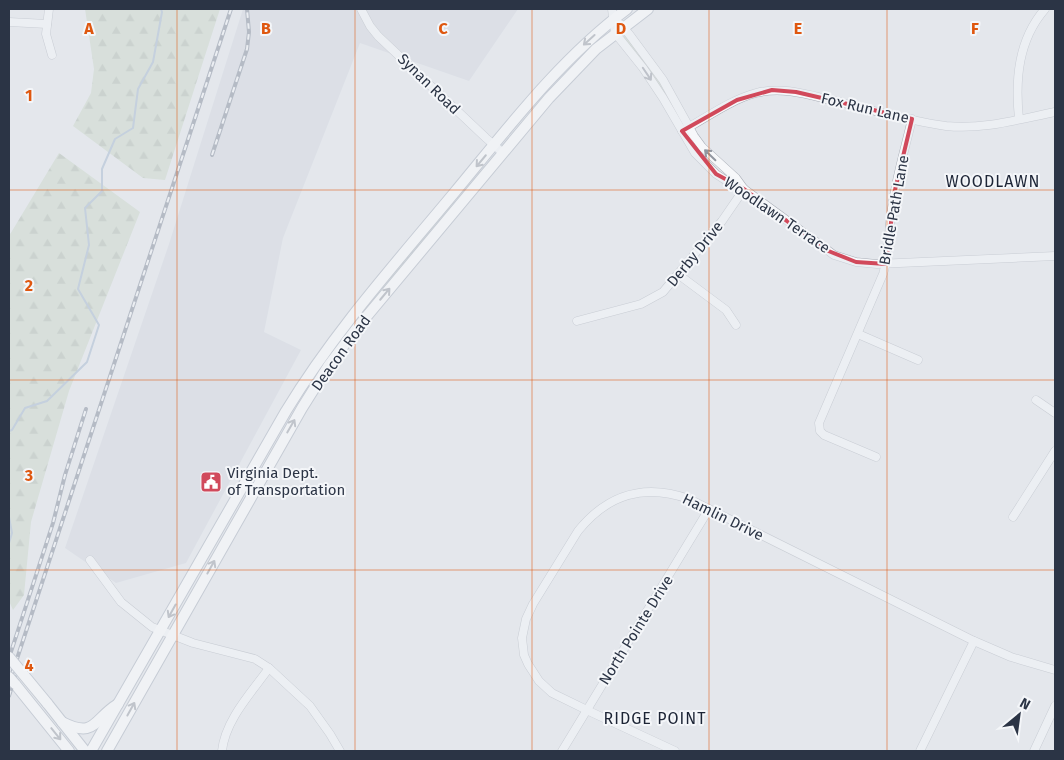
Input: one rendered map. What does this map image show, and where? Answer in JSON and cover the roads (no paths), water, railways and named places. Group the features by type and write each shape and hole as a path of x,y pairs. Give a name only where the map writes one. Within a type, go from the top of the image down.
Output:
{"main road":[{"name":"Deacon Road","path":"91,751 286,411 320,358 353,314 565,63 612,14 627,9"},
{"name":"Deacon Road","path":"107,751 302,408 330,364 381,298 558,87 596,49 648,9"},
{"path":"9,657 85,751"},
{"path":"9,677 69,751"},
{"path":"62,722 82,729 91,727 96,724 106,711 119,704"}],"street":[{"path":"49,9 47,24 48,45 52,55"},
{"name":"Synan Road","path":"361,9 378,36 504,153"},
{"path":"1019,119 1017,84 1022,53 1032,28 1044,9"},
{"path":"612,14 619,30"},
{"path":"9,22 47,24"},
{"name":"Woodlawn Terrace","path":"619,30 663,98 686,129 695,153 730,183 744,189 834,254 856,262 886,264 1055,256"},
{"name":"Fox Run Lane","path":"686,129 737,100 772,90 796,92 948,126 981,126 1055,112"},
{"name":"Bridle Path Lane","path":"876,457 822,434 818,427 886,264 893,197 912,119"},
{"name":"Derby Drive","path":"577,321 650,301 664,292 722,221 744,189"},
{"path":"679,275 726,310 736,325"},
{"path":"858,334 918,360"},
{"path":"1036,400 1055,413"},
{"path":"1013,516 1055,451"},
{"name":"Hamlin Drive","path":"675,751 552,693 544,687 533,673 523,647 522,638 526,619 533,604 578,531 592,515 604,506 627,495 642,492 664,492 689,499 974,642 1011,657 1055,670"},
{"name":"North Pointe Drive","path":"562,751 709,509"},
{"path":"90,560 121,602 152,627 208,648 255,659 269,668 310,706 340,751"},
{"path":"920,751 974,642"},
{"path":"222,751 232,720 269,668"},
{"path":"1034,751 1055,706"}],"waterway":[{"path":"9,431 12,430 25,408 47,401 87,362 99,325 78,289 89,245 85,208 102,191 102,169 115,139 133,128 138,89 153,62 161,9"},
{"path":"9,517 12,533 9,543"},
{"path":"9,554 9,564"}],"railway":[{"path":"9,683 231,9"},
{"path":"212,155 247,49 249,32 247,9"},
{"path":"9,658 53,523 65,475 86,409"},
{"path":"9,696 15,677"}],"place":[{"name":"Virginia Dept. of Transportation","path":"211,482"}],"district":[{"name":"WOODLAWN","path":"993,181"},
{"name":"RIDGE POINT","path":"655,718"}]}
